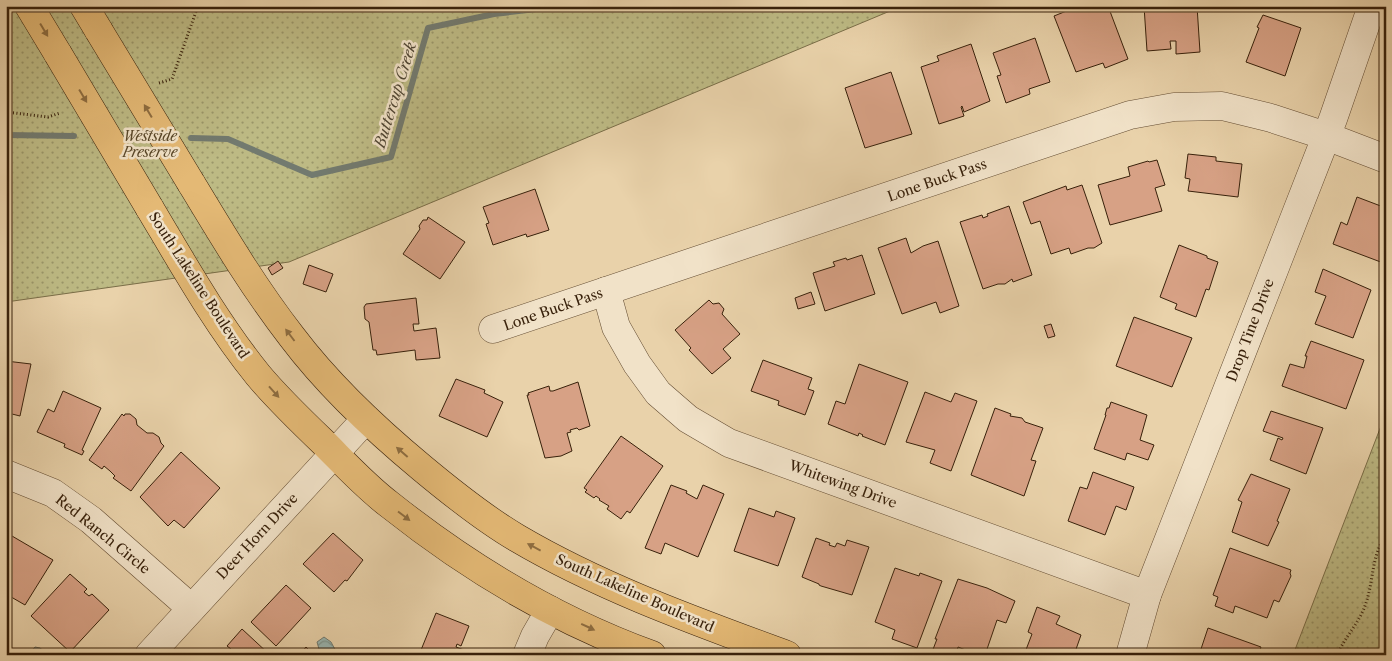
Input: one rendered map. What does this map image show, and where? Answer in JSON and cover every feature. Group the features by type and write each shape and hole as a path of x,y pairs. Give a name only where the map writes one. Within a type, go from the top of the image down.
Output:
{"main road":[{"name":"South Lakeline Boulevard","path":"29,6 213,311 258,375 295,415 389,504 493,578 550,610 652,655"},
{"name":"South Lakeline Boulevard","path":"84,6 247,276 293,339 331,383 366,419 457,498 516,537 576,570 685,617 787,655"}],"street":[{"name":"Drop Tine Drive","path":"1130,655 1147,595 1326,136 1372,6"},
{"name":"Lone Buck Pass","path":"493,329 1130,116 1174,107 1222,106 1271,118 1326,136 1386,160"},
{"name":"Whitewing Drive","path":"606,291 616,328 636,364 658,393 688,420 729,443 1147,595"},
{"name":"Deer Horn Drive","path":"149,655 366,419"},
{"name":"Red Ranch Circle","path":"6,474 53,493 91,520 191,608"},
{"path":"527,655 538,630 550,610"}],"path":[{"path":"159,83 172,79 198,6"},
{"path":"6,112 48,117 60,113"},
{"path":"1338,655 1362,615 1374,558 1386,535"}],"green space":[{"name":"Westside Preserve","path":"6,6 902,6 289,262 6,302"},
{"path":"1386,413 1386,655 1293,655"}],"water":[{"path":"324,637 331,642 338,655 325,655 319,649 317,642"},
{"path":"35,647 40,648 49,655 28,655"}],"building":[{"path":"1079,6 1108,6 1128,59 1105,68 1103,63 1076,72 1054,16"},
{"path":"1144,6 1197,6 1200,52 1176,54 1176,41 1170,41 1171,49 1147,51"},
{"path":"1263,15 1301,28 1285,76 1246,62 1259,28 1257,27"},
{"path":"1035,38 1050,82 1029,89 1030,94 1006,103 997,76 1001,75 993,53"},
{"path":"971,44 990,101 964,112 962,106 964,116 939,124 921,67 939,61 937,56"},
{"path":"891,72 912,134 865,148 845,88"},
{"path":"1188,154 1216,157 1216,161 1242,164 1238,197 1188,191 1190,179 1185,178"},
{"path":"1157,160 1165,185 1155,188 1162,211 1110,225 1098,185 1130,176 1128,167"},
{"path":"1082,185 1102,243 1094,248 1088,248 1071,254 1069,248 1051,254 1040,221 1031,224 1023,202 1066,186 1067,190"},
{"path":"535,189 549,230 527,237 526,234 493,245 486,224 489,223 483,207"},
{"path":"1357,197 1386,208 1386,264 1333,244 1341,222 1347,225"},
{"path":"1009,206 1032,275 1013,282 1012,279 1005,284 998,284 983,289 960,222 982,215 983,218 988,216 987,214"},
{"path":"428,217 465,242 440,279 403,254 420,229 419,226 423,220 427,220"},
{"path":"906,238 911,253 923,246 938,241 959,306 940,313 936,302 902,314 878,248"},
{"path":"1179,245 1218,262 1209,290 1206,289 1196,317 1175,309 1177,304 1160,297"},
{"path":"862,255 875,294 825,311 813,273 835,266 833,262"},
{"path":"278,261 283,268 272,275 268,268"},
{"path":"309,265 333,274 326,292 303,284"},
{"path":"1323,269 1371,290 1353,338 1315,324 1326,296 1315,292"},
{"path":"811,292 815,304 798,309 795,298"},
{"path":"416,298 419,324 413,324 414,331 436,328 440,358 416,360 415,350 377,355 376,350 373,350 369,322 365,319 364,307 366,304"},
{"path":"709,300 713,304 719,303 724,309 722,314 740,334 723,349 731,358 712,374 689,350 691,348 675,330"},
{"path":"1134,317 1192,338 1172,387 1116,366"},
{"path":"1051,324 1055,336 1048,338 1044,326"},
{"path":"1311,341 1364,360 1346,409 1282,386 1290,364 1304,368 1307,356 1305,356"},
{"path":"763,360 812,378 808,389 814,391 805,415 778,405 779,401 751,391"},
{"path":"6,361 31,364 20,416 8,413 7,419"},
{"path":"859,364 908,382 885,445 859,433 858,436 828,424 836,401 845,404"},
{"path":"456,379 485,390 484,393 503,402 487,437 439,416"},
{"path":"578,382 590,426 579,430 577,428 570,430 571,432 567,433 572,451 561,456 545,458 527,395 549,386 550,391 553,391"},
{"path":"63,391 101,408 82,450 84,451 82,455 64,447 65,444 37,432 48,409 54,412"},
{"path":"925,392 951,402 955,393 977,401 951,471 930,463 935,450 906,442"},
{"path":"1111,402 1147,415 1140,440 1154,445 1148,460 1127,453 1125,460 1094,449 1107,408 1109,408"},
{"path":"995,408 1011,414 1010,416 1022,418 1025,422 1043,428 1031,460 1036,461 1024,496 971,475"},
{"path":"1271,411 1323,428 1306,474 1270,460 1278,438 1282,440 1283,438 1263,431"},
{"path":"122,414 124,416 125,414 130,414 136,419 137,425 147,433 153,433 159,437 164,446 131,491 113,478 115,476 104,466 102,469 89,460"},
{"path":"621,436 663,466 630,513 627,511 621,519 607,509 609,506 596,496 594,498 585,492 587,490 584,488"},
{"path":"181,452 220,488 184,528 174,520 168,526 140,497"},
{"path":"1093,472 1134,487 1126,510 1116,506 1105,535 1068,521 1080,487 1087,489"},
{"path":"1251,474 1290,489 1277,521 1279,522 1268,546 1232,532 1242,502 1238,500"},
{"path":"671,485 687,491 686,493 697,499 703,485 724,494 698,557 665,543 661,554 645,548"},
{"path":"749,508 774,517 776,511 795,518 778,566 734,551"},
{"path":"333,533 363,560 347,581 345,580 334,592 303,564"},
{"path":"12,536 53,560 25,605 6,594 6,545"},
{"path":"816,538 835,547 837,543 845,546 847,540 869,547 852,595 821,586 802,577"},
{"path":"1230,548 1291,570 1291,576 1279,602 1274,600 1267,618 1235,606 1233,613 1215,606 1218,597 1213,595"},
{"path":"895,568 919,576 920,573 942,581 917,648 892,639 895,630 875,622"},
{"path":"70,574 87,589 84,592 89,596 92,594 109,610 70,652 31,616"},
{"path":"958,579 987,588 1015,601 1006,623 997,620 985,655 978,655 958,647 956,655 939,655 932,652 937,639 935,639"},
{"path":"286,585 311,608 276,646 251,622"},
{"path":"1037,607 1060,616 1056,624 1081,635 1074,655 1024,655 1032,634 1028,632"},
{"path":"436,613 469,626 461,646 457,644 456,647 464,650 462,655 419,655"},
{"path":"1208,628 1261,647 1258,655 1199,655"},
{"path":"242,629 270,655 226,655 231,649 227,646"},
{"path":"306,647 314,655 299,655"}],"waterway":[{"name":"Buttercup Creek","path":"191,138 228,139 312,175 391,157 428,28 494,14 562,6"},
{"name":"Buttercup Creek","path":"6,135 74,136"}]}
